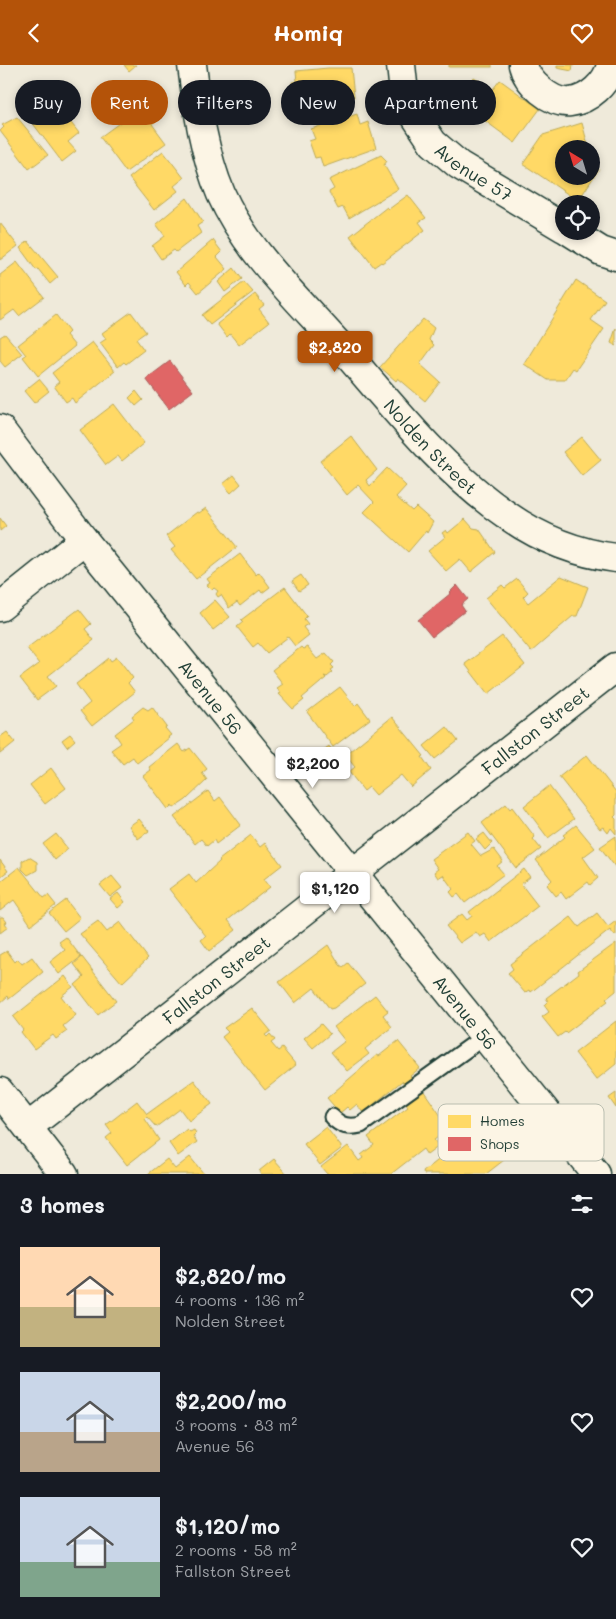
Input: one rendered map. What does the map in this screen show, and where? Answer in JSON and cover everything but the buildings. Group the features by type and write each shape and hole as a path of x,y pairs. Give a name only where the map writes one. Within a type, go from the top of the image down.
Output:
{"street":[{"name":"Nolden Street","path":"192,65 208,156 221,193 256,252 428,446 470,487 508,517 552,542 592,555 616,558"},
{"name":"Avenue 57","path":"401,65 403,84 412,113 433,143 458,165 555,223"},
{"path":"523,65 535,86 553,97 569,102 590,95 608,76 611,65"},
{"path":"583,240 601,251 616,256"},
{"name":"Avenue 56","path":"0,429 84,540 540,1104"},
{"path":"0,607 84,540"},
{"name":"Fallston Street","path":"28,1127 616,667"},
{"path":"0,1092 64,1174"},
{"name":"Avenue 56","path":"586,1161 596,1174"}],"lane":[{"path":"332,1117 340,1125 350,1127 361,1125 485,1036"}]}
